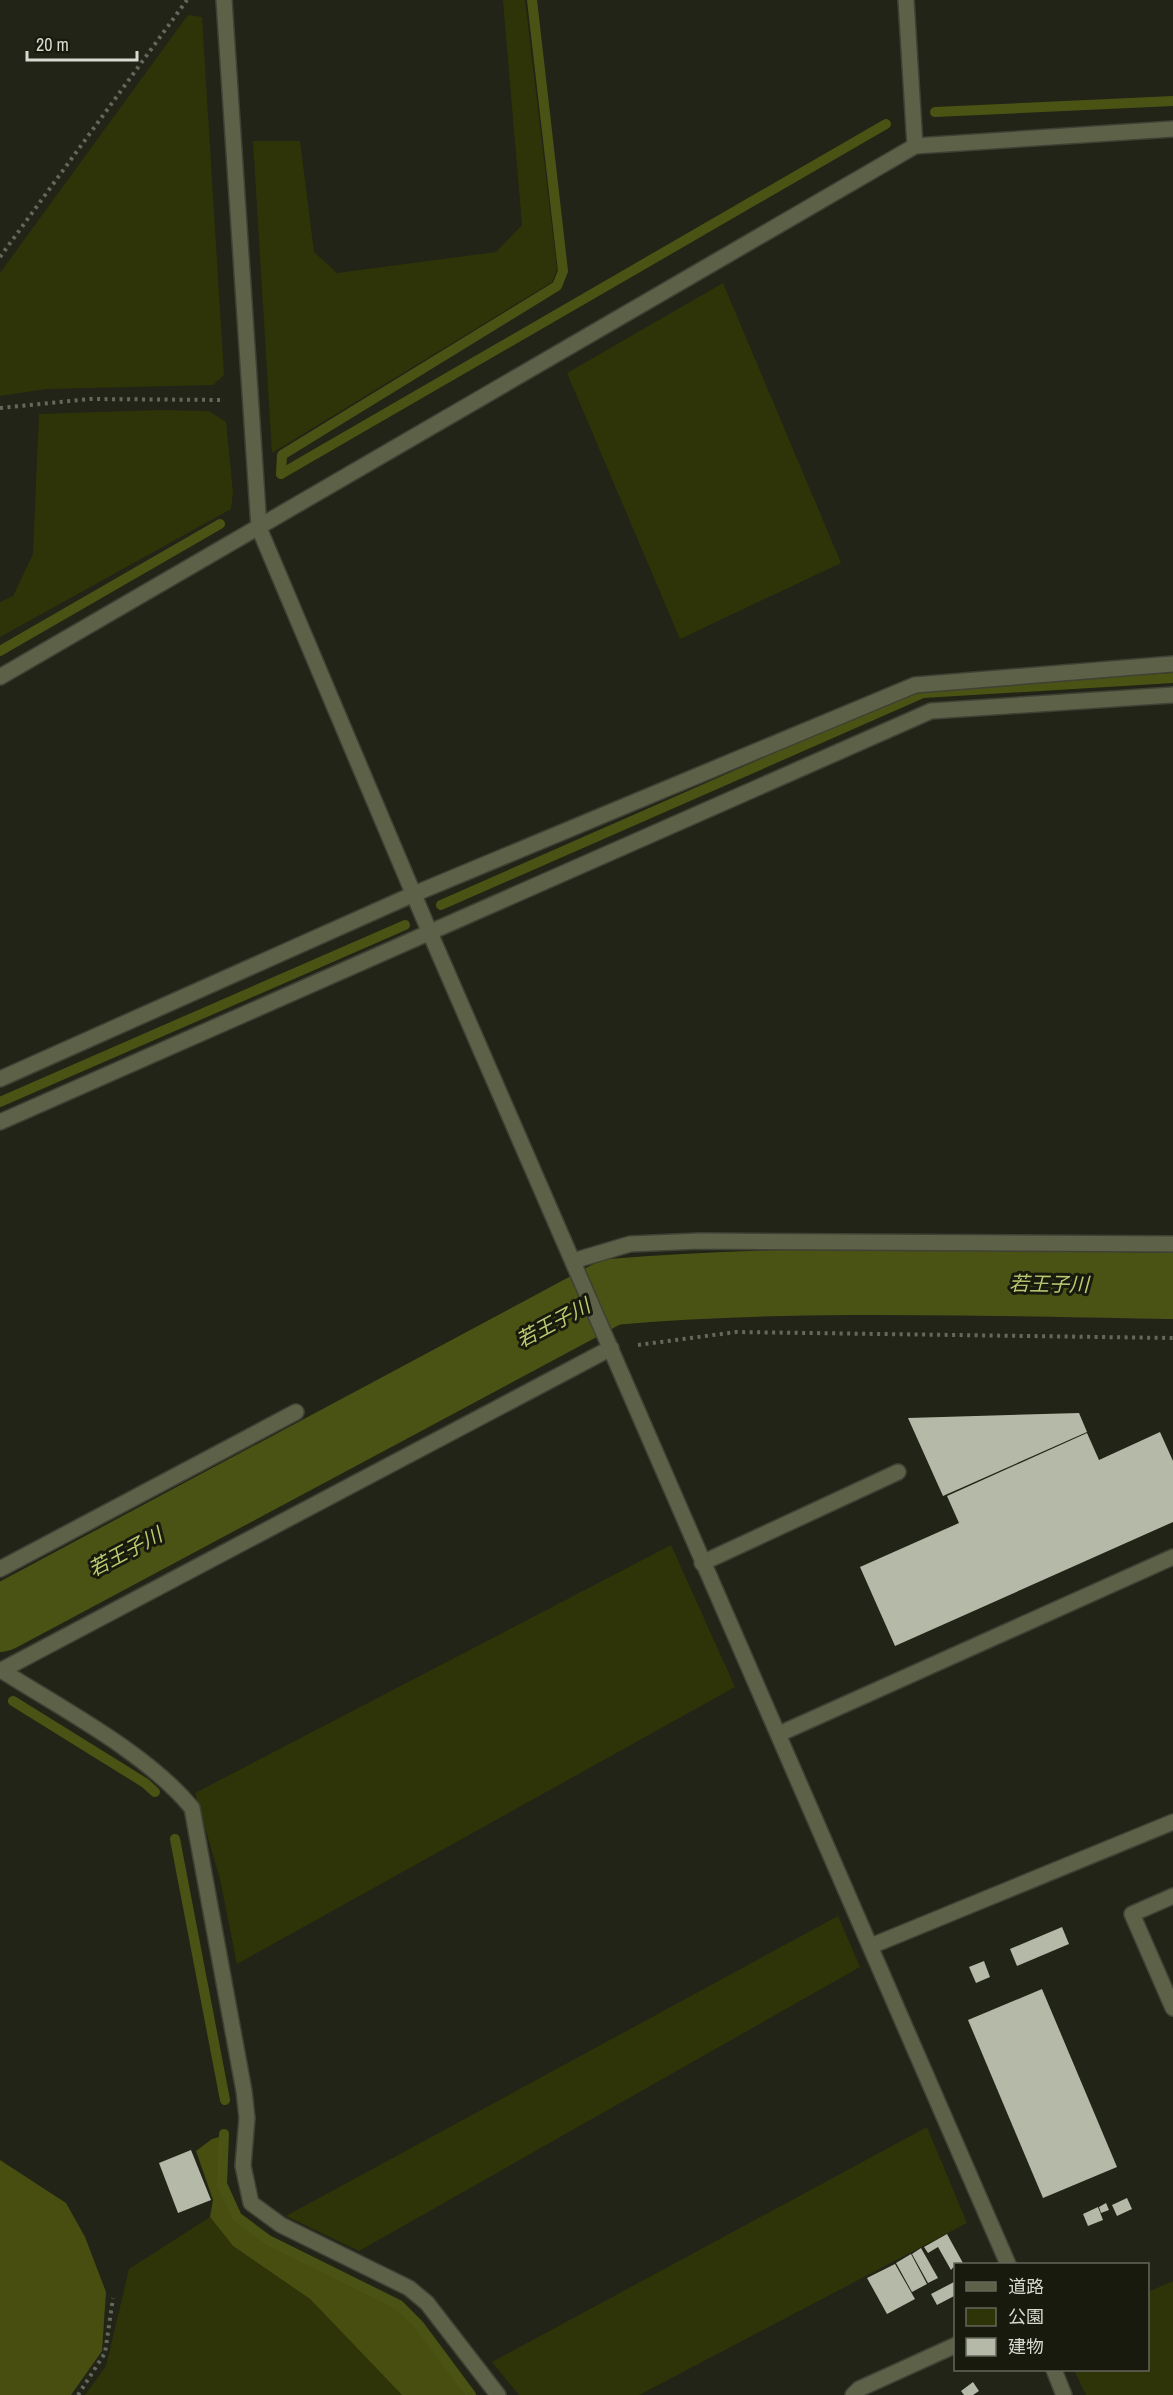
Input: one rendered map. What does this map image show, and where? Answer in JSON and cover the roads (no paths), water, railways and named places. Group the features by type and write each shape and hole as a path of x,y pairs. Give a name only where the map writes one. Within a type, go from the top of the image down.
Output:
{"street":[{"path":"224,0 259,528 430,933 702,1563 872,1946 1007,2263"},
{"path":"906,0 915,146"},
{"path":"0,677 915,146 1173,129"},
{"path":"0,1079 414,894 915,685 1173,664"},
{"path":"0,1122 931,711 1173,695"},
{"path":"576,1268 630,1244 699,1241 1173,1244"},
{"path":"498,2395 428,2303 409,2288 281,2225 251,2203 243,2166 247,2118 244,2091 192,1808 173,1786 150,1767 1,1670 608,1343"},
{"path":"0,1569 296,1412"},
{"path":"702,1563 898,1472"},
{"path":"779,1734 1173,1557"},
{"path":"872,1946 1173,1822"},
{"path":"1173,1896 1132,1914 1173,2008"},
{"path":"853,2395 859,2389 954,2345"},
{"path":"1053,2371 1064,2395"}],"waterway":[{"path":"281,474 282,455 557,286 563,271 532,0"},
{"path":"935,112 1173,101"},
{"path":"281,474 886,124"},
{"path":"0,651 220,524"},
{"path":"441,905 923,693 1173,678"},
{"path":"0,1102 405,925"},
{"name":"若王子川","path":"0,1619 611,1292 821,1282 1173,1286"},
{"path":"13,1701 145,1783 155,1792"},
{"path":"175,1839 225,2100"},
{"path":"224,2134 222,2184 237,2217 268,2240 399,2305 419,2325 471,2395"}]}
